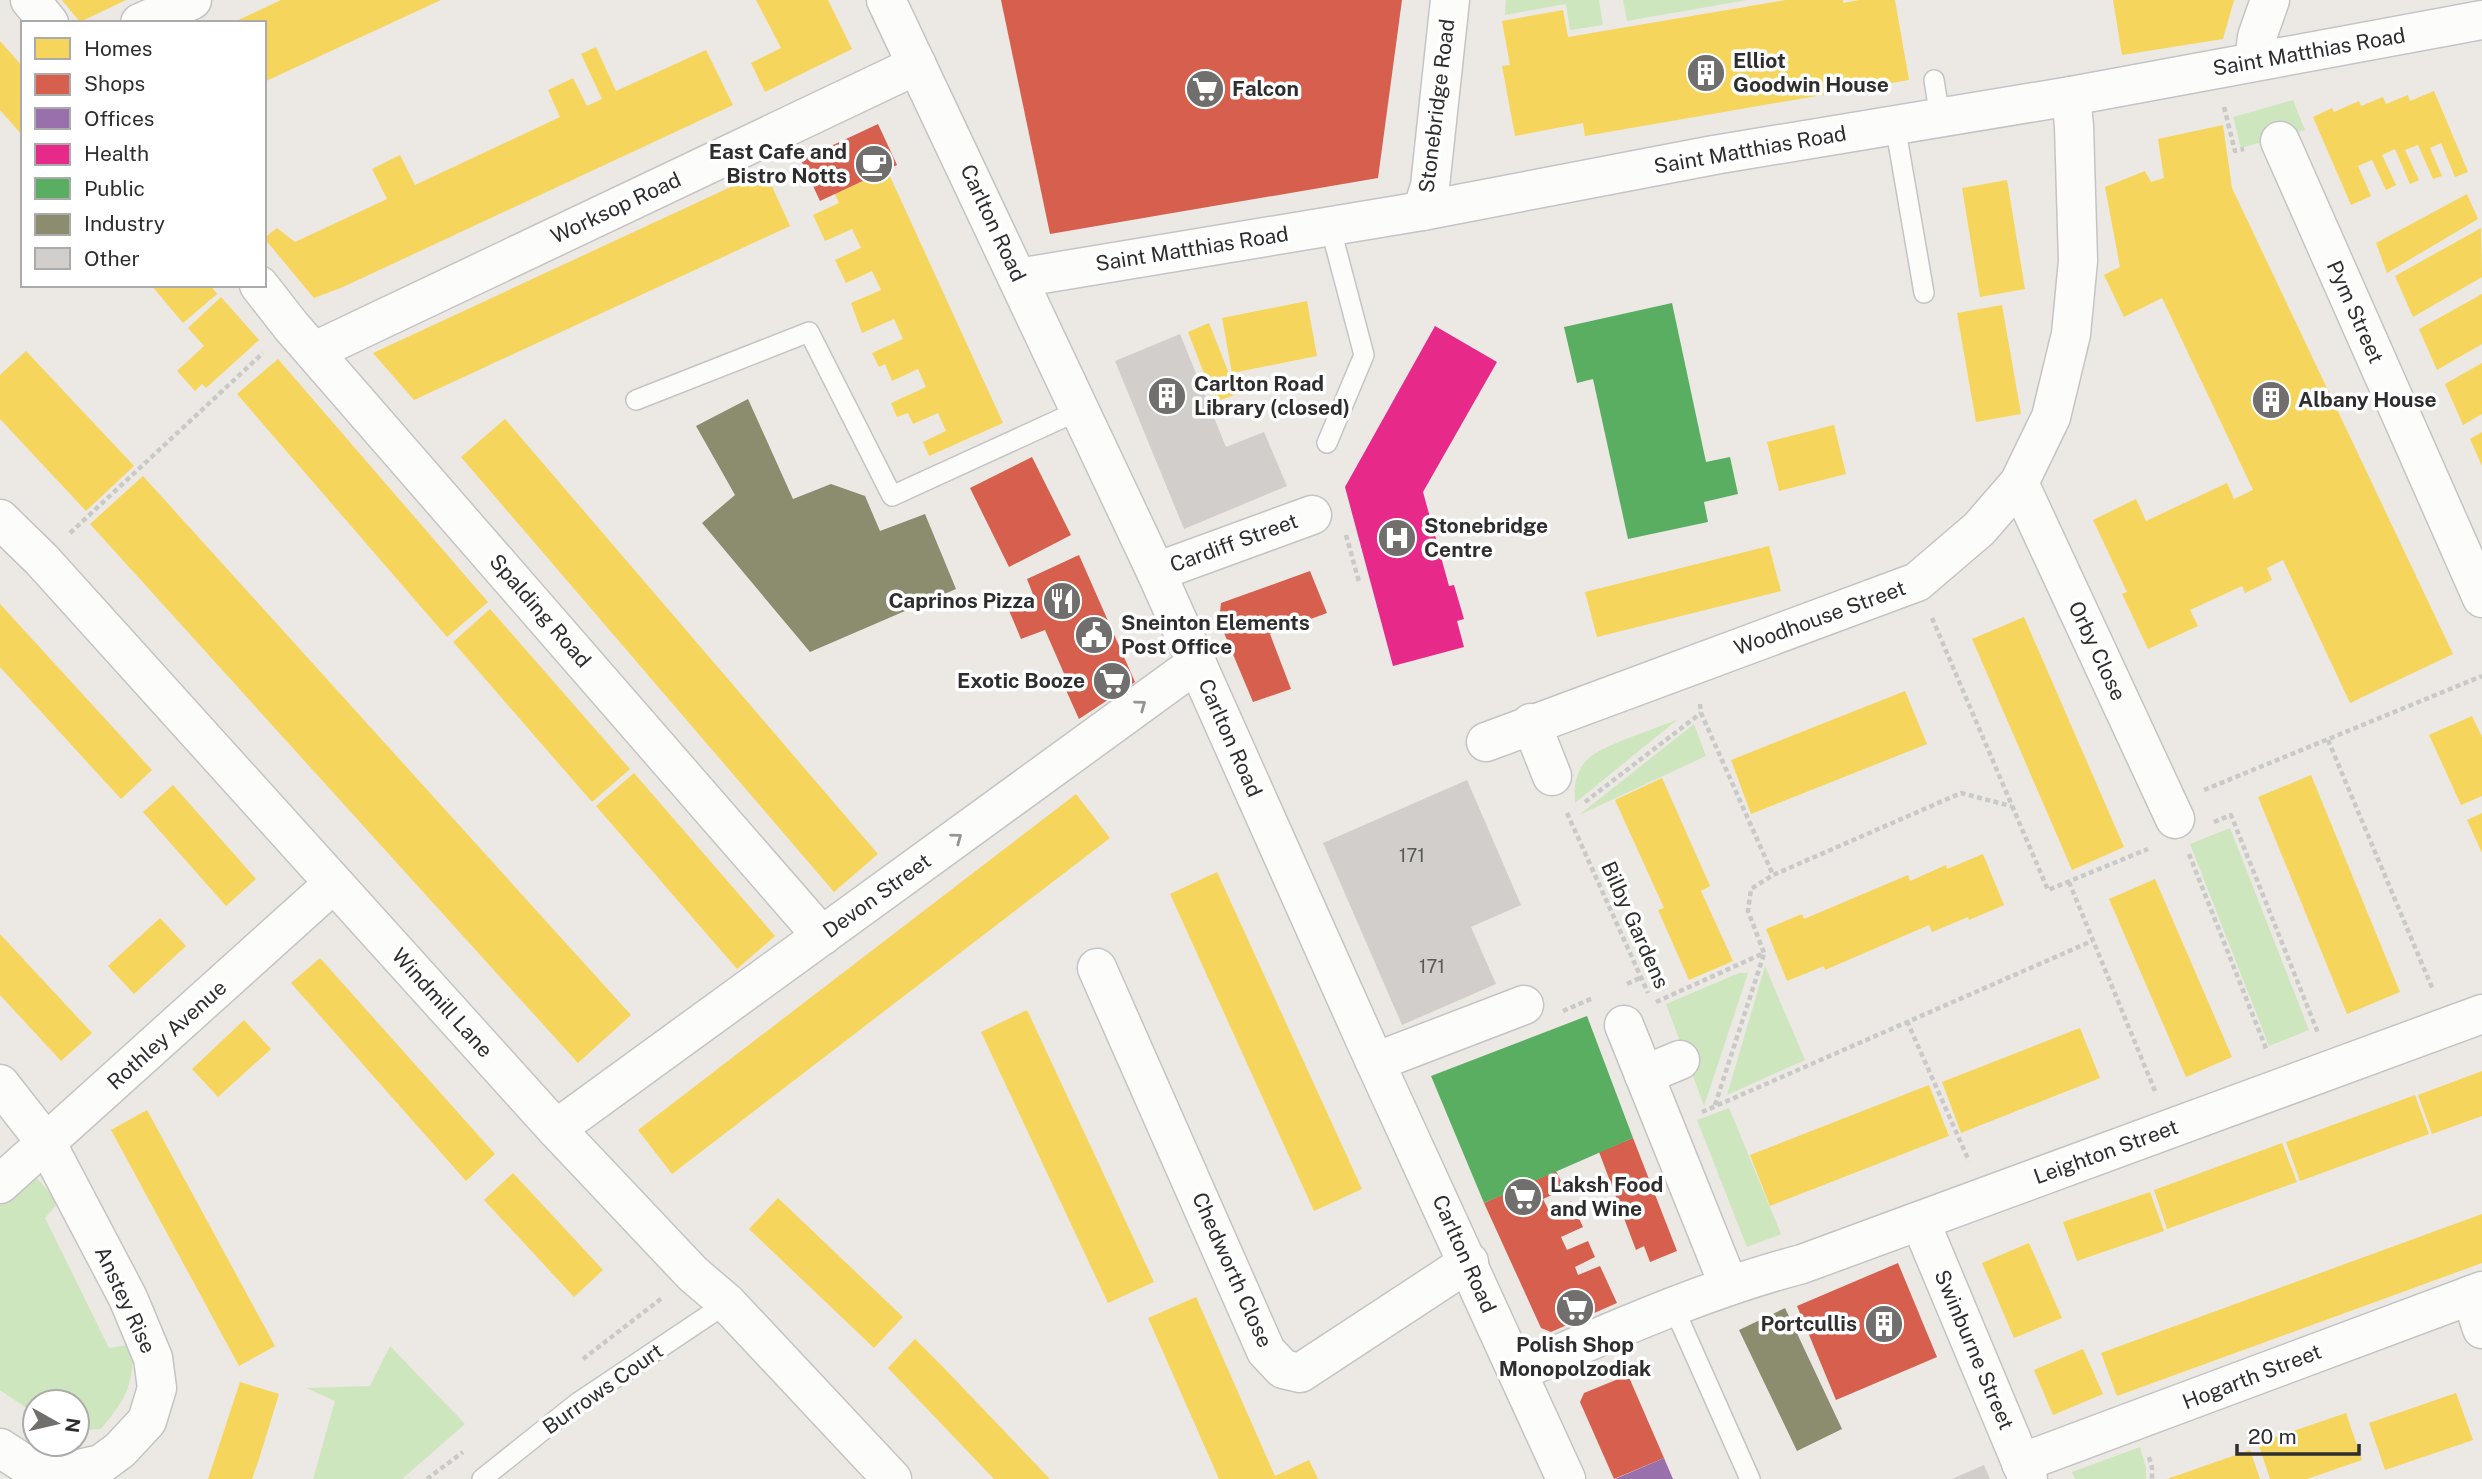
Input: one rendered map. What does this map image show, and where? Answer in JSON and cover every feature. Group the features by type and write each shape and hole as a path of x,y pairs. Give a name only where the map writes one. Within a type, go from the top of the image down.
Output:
{"street":[{"path":"30,0 47,21"},
{"path":"145,21 192,0"},
{"name":"Carlton Road","path":"886,0 1198,663 1566,1479"},
{"name":"Stonebridge Road","path":"1422,211 1430,186 1451,0"},
{"path":"2254,61 2257,37 2270,0"},
{"name":"Saint Matthias Road","path":"1018,278 1422,211 1714,155 2071,96 2482,20"},
{"name":"Worksop Road","path":"315,351 917,65"},
{"name":"Woodhouse Street","path":"1486,742 1531,723 1917,583 1979,529 2019,483 2051,417 2071,334 2078,261 2071,96"},
{"name":"Pym Street","path":"2280,141 2482,598"},
{"name":"Spalding Road","path":"261,287 291,326 822,936"},
{"name":"Orby Close","path":"2019,483 2191,815"},
{"name":"Windmill Lane","path":"0,519 42,560 556,1129 693,1273 727,1303 892,1479"},
{"name":"Cardiff Street","path":"1156,572 1328,519"},
{"name":"Devon Street","path":"556,1129 1198,663"},
{"path":"1531,723 1552,776"},
{"name":"Rothley Avenue","path":"0,1184 333,884"},
{"name":"Chedworth Close","path":"1097,968 1266,1351 1283,1369 1300,1373 1469,1262"},
{"path":"1376,1062 1524,1004"},
{"name":"Leighton Street","path":"1517,1372 1673,1306 1802,1264 2482,1014"},
{"path":"1624,1025 1729,1286"},
{"path":"1644,1075 1680,1060"},
{"name":"Anstey Rise","path":"0,1084 47,1144 128,1298 153,1359 157,1388 146,1421 120,1450 101,1464 74,1470 32,1468 0,1448"},
{"name":"Swinburne Street","path":"1920,1221 2025,1471"},
{"name":"Hogarth Street","path":"2025,1471 2478,1305"}],"lane":[{"path":"1934,80 1940,117"},
{"path":"1895,125 1924,293"},
{"path":"1327,443 1364,355 1330,226"},
{"path":"636,400 809,332 892,496 1080,410"},
{"name":"Burrows Court","path":"482,1479 576,1404 727,1303"},
{"path":"1673,1306 1750,1479"}],"path":[{"path":"87,516 271,346"},
{"path":"1328,519 1359,582"},
{"path":"1917,583 2048,890 2328,740 2482,676"},
{"path":"1699,694 1701,713 1773,875"},
{"path":"1568,815 1701,713"},
{"path":"2328,740 2435,995"},
{"name":"Bilby Gardens","path":"1552,776 1652,1004 1764,953"},
{"path":"1714,1106 1764,953 1748,911 1751,889 1773,875 1961,793 2012,806"},
{"path":"2191,815 2213,822 2231,815 2332,1069"},
{"path":"2191,815 2213,822"},
{"path":"2191,815 2281,1088"},
{"path":"2069,881 2171,1128"},
{"path":"1697,1114 2092,942"},
{"path":"1618,988 1642,977"},
{"path":"1524,1004 1531,1024 1605,993"},
{"path":"1907,1021 1985,1197"}],"green space":[{"path":"1506,0 1599,0 1603,25 1570,30 1566,4 1505,15"},
{"path":"1623,0 1747,0 1627,21"},
{"path":"2293,100 2305,130 2241,148 2233,117"},
{"path":"1678,719 1575,803 1576,779 1589,758 1618,742"},
{"path":"1694,724 1706,756 1579,815"},
{"path":"2230,828 2309,1030 2269,1046 2190,844"},
{"path":"1765,966 1805,1060 1727,1095"},
{"path":"1739,973 1748,973 1704,1106 1666,1004"},
{"path":"1729,1108 1781,1234 1747,1247 1697,1120"},
{"path":"27,1168 59,1202 45,1218 109,1348 134,1344 127,1390 101,1429 91,1430 91,1388 21,1388 21,1404 0,1390 0,1192"},
{"path":"390,1346 465,1424 402,1479 313,1479 335,1401 306,1388 370,1386"},
{"path":"2140,1447 2146,1479 2075,1479 2072,1472"}],"building: Homes":[{"path":"62,0 126,0 82,21 79,21"},
{"path":"281,0 441,0 266,81 266,21 236,21"},
{"path":"756,0 828,0 852,49 765,92 751,63 781,48"},
{"name":"Elliot Goodwin House","path":"1786,0 1843,0 1843,3 1895,0 1909,80 1585,136 1583,123 1515,136 1502,66 1510,65 1502,21 1563,10 1568,37"},
{"path":"2113,0 2234,0 2223,39 2122,55"},
{"path":"0,41 21,65 21,134 0,110"},
{"path":"596,47 616,91 706,50 733,105 343,287 314,298 266,240 266,236 277,228 295,242 387,199 372,169 400,155 415,185 560,117 548,90 573,78 587,106 602,99 581,54"},
{"path":"2434,91 2468,172 2455,177 2441,143 2430,148 2442,176 2433,179 2418,145 2405,150 2419,180 2410,184 2395,149 2382,155 2396,185 2386,190 2372,160 2358,166 2371,196 2351,205 2313,117 2332,108 2334,112 2359,101 2361,106 2383,97 2386,104 2408,95 2410,101"},
{"name":"Albany House","path":"2223,125 2232,188 2453,654 2350,703 2283,560 2267,568 2272,580 2245,593 2242,586 2190,610 2198,626 2148,649 2122,594 2127,592 2093,520 2136,499 2146,521 2227,483 2234,499 2253,490 2162,298 2124,317 2104,275 2120,267 2105,187 2145,171 2151,182 2164,178 2158,139"},
{"path":"887,170 1003,423 929,456 923,442 946,431 938,413 913,424 908,413 897,417 891,403 926,387 918,369 892,381 885,364 879,367 872,353 903,339 894,319 862,333 851,303 881,290 872,271 846,283 835,260 861,248 852,229 825,241 813,215 839,203 835,194"},
{"path":"765,171 790,226 414,400 373,353"},
{"path":"2007,180 2025,289 1980,297 1962,188"},
{"path":"2467,194 2478,219 2387,273 2376,243"},
{"path":"2481,228 2482,277 2413,317 2395,276"},
{"path":"153,287 212,287 217,294 183,323"},
{"path":"2482,294 2482,344 2437,370 2419,329"},
{"path":"221,297 259,340 206,388 202,384 195,391 177,371 204,346 188,328"},
{"path":"1307,301 1317,356 1232,373 1222,318"},
{"path":"2002,305 2021,414 1976,422 1957,313"},
{"path":"1209,323 1237,394 1215,402 1188,332"},
{"path":"26,351 134,466 86,511 0,419 0,375"},
{"path":"278,359 488,602 447,637 237,394"},
{"path":"2482,363 2482,414 2463,425 2445,384"},
{"path":"505,419 878,854 834,892 461,457"},
{"path":"1834,425 1846,474 1779,491 1767,442"},
{"path":"2482,432 2482,466 2470,439"},
{"path":"143,476 631,1015 578,1063 90,524"},
{"path":"1769,546 1781,591 1597,637 1585,592"},
{"path":"0,604 152,770 121,799 0,667"},
{"path":"490,609 630,769 592,802 453,642"},
{"path":"2024,617 2124,847 2072,870 1972,639"},
{"path":"1905,691 1927,744 1751,814 1731,760"},
{"path":"2472,716 2482,737 2482,796 2461,805 2429,735"},
{"path":"634,773 775,936 737,969 596,806"},
{"path":"2311,775 2400,992 2347,1014 2258,797"},
{"path":"1662,778 1710,886 1701,891 1733,961 1689,980 1658,910 1664,908 1615,800"},
{"path":"173,785 256,879 226,906 143,812"},
{"path":"1076,794 1110,838 672,1174 638,1130"},
{"path":"2482,813 2482,853 2467,820"},
{"path":"1983,854 2004,905 1932,932 1929,925 1825,970 1824,966 1787,981 1766,929 1802,914 1804,919 1908,875 1910,881 1946,865 1947,869"},
{"path":"1217,872 1362,1189 1314,1211 1170,894"},
{"path":"2155,879 2232,1057 2186,1077 2109,899"},
{"path":"160,918 186,946 134,994 108,966"},
{"path":"0,934 92,1033 61,1061 0,995"},
{"path":"320,958 495,1154 466,1181 291,983"},
{"path":"1027,1010 1154,1282 1108,1303 981,1032"},
{"path":"244,1020 271,1049 218,1097 192,1069"},
{"path":"2080,1028 2100,1078 1961,1133 1942,1082"},
{"path":"2482,1071 2482,1116 2432,1134 2418,1095"},
{"path":"1929,1085 1949,1136 1770,1206 1750,1155"},
{"path":"2415,1095 2429,1134 2300,1181 2286,1142"},
{"path":"147,1110 275,1346 239,1366 111,1130"},
{"path":"2282,1143 2297,1182 2167,1229 2154,1190"},
{"path":"513,1173 603,1270 574,1297 484,1200"},
{"path":"2150,1192 2164,1231 2077,1261 2063,1222"},
{"path":"778,1198 903,1317 874,1348 749,1229"},
{"path":"2482,1214 2482,1263 2117,1396 2101,1353"},
{"path":"2029,1243 2062,1318 2014,1338 1982,1263"},
{"path":"1196,1297 1275,1476 1309,1460 1318,1479 1219,1479 1148,1318"},
{"path":"915,1339 1050,1479 994,1479 888,1368"},
{"path":"2083,1349 2103,1394 2053,1415 2034,1370"},
{"path":"240,1382 279,1394 259,1459 252,1479 208,1479"},
{"path":"2456,1393 2473,1440 2385,1470 2369,1423"},
{"path":"2346,1413 2362,1460 2307,1479 2270,1479 2258,1443"},
{"path":"2250,1450 2260,1479 2167,1479"}],"building: Shops":[{"name":"Falcon","path":"1001,0 1402,0 1378,178 1050,234"},
{"path":"878,124 897,165 820,201 801,160"},
{"path":"1032,457 1071,535 1009,567 970,488"},
{"path":"1079,555 1135,682 1079,719 1065,688 1069,685 1045,630 1021,639 1008,608 1034,597 1027,579"},
{"path":"1310,571 1327,613 1270,634 1291,689 1253,702 1219,621 1221,603"},
{"path":"1633,1138 1677,1251 1650,1262 1644,1246 1636,1250 1599,1152"},
{"path":"1556,1171 1565,1189 1543,1199 1549,1211 1571,1201 1583,1227 1561,1237 1567,1250 1588,1241 1595,1257 1575,1267 1578,1275 1600,1266 1617,1303 1551,1332 1541,1328 1484,1203"},
{"name":"Portcullis","path":"1898,1263 1937,1357 1836,1400 1797,1306"},
{"path":"1628,1375 1664,1458 1614,1479 1580,1402 1584,1393"}],"building: Offices":[{"path":"1664,1458 1673,1479 1615,1479"}],"building: Health":[{"name":"Stonebridge Centre","path":"1435,326 1497,362 1423,492 1449,586 1454,585 1464,619 1457,621 1464,647 1393,666 1345,487"}],"building: Public":[{"path":"1672,303 1706,462 1730,457 1738,494 1704,502 1708,522 1628,539 1593,379 1577,383 1564,327"},
{"path":"1587,1016 1633,1138 1484,1203 1431,1076"}],"building: Industry":[{"path":"748,399 793,499 831,484 865,496 880,531 925,514 956,589 810,652 702,523 735,495 696,426"},
{"path":"1785,1308 1842,1429 1797,1451 1739,1330"}],"building: Other":[{"name":"Carlton Road Library (closed)","path":"1180,334 1226,447 1264,432 1287,486 1184,529 1115,361"},
{"path":"1467,780 1521,905 1471,927 1496,984 1402,1025 1323,843"},
{"path":"1984,1465 1990,1479 1952,1479"}],"place":[{"name":"Elliot Goodwin House","path":"1706,73"},
{"name":"Falcon","path":"1205,89"},
{"name":"East Cafe and Bistro Notts","path":"874,164"},
{"name":"Carlton Road Library (closed)","path":"1167,396"},
{"name":"Albany House","path":"2271,400"},
{"name":"Stonebridge Centre","path":"1397,538"},
{"name":"Caprinos Pizza","path":"1062,601"},
{"name":"Sneinton Elements Post Office","path":"1094,635"},
{"name":"Exotic Booze","path":"1112,681"},
{"name":"Laksh Food and Wine","path":"1523,1197"},
{"name":"Polish Shop Monopolzodiak","path":"1575,1308"},
{"name":"Portcullis","path":"1884,1324"}]}
